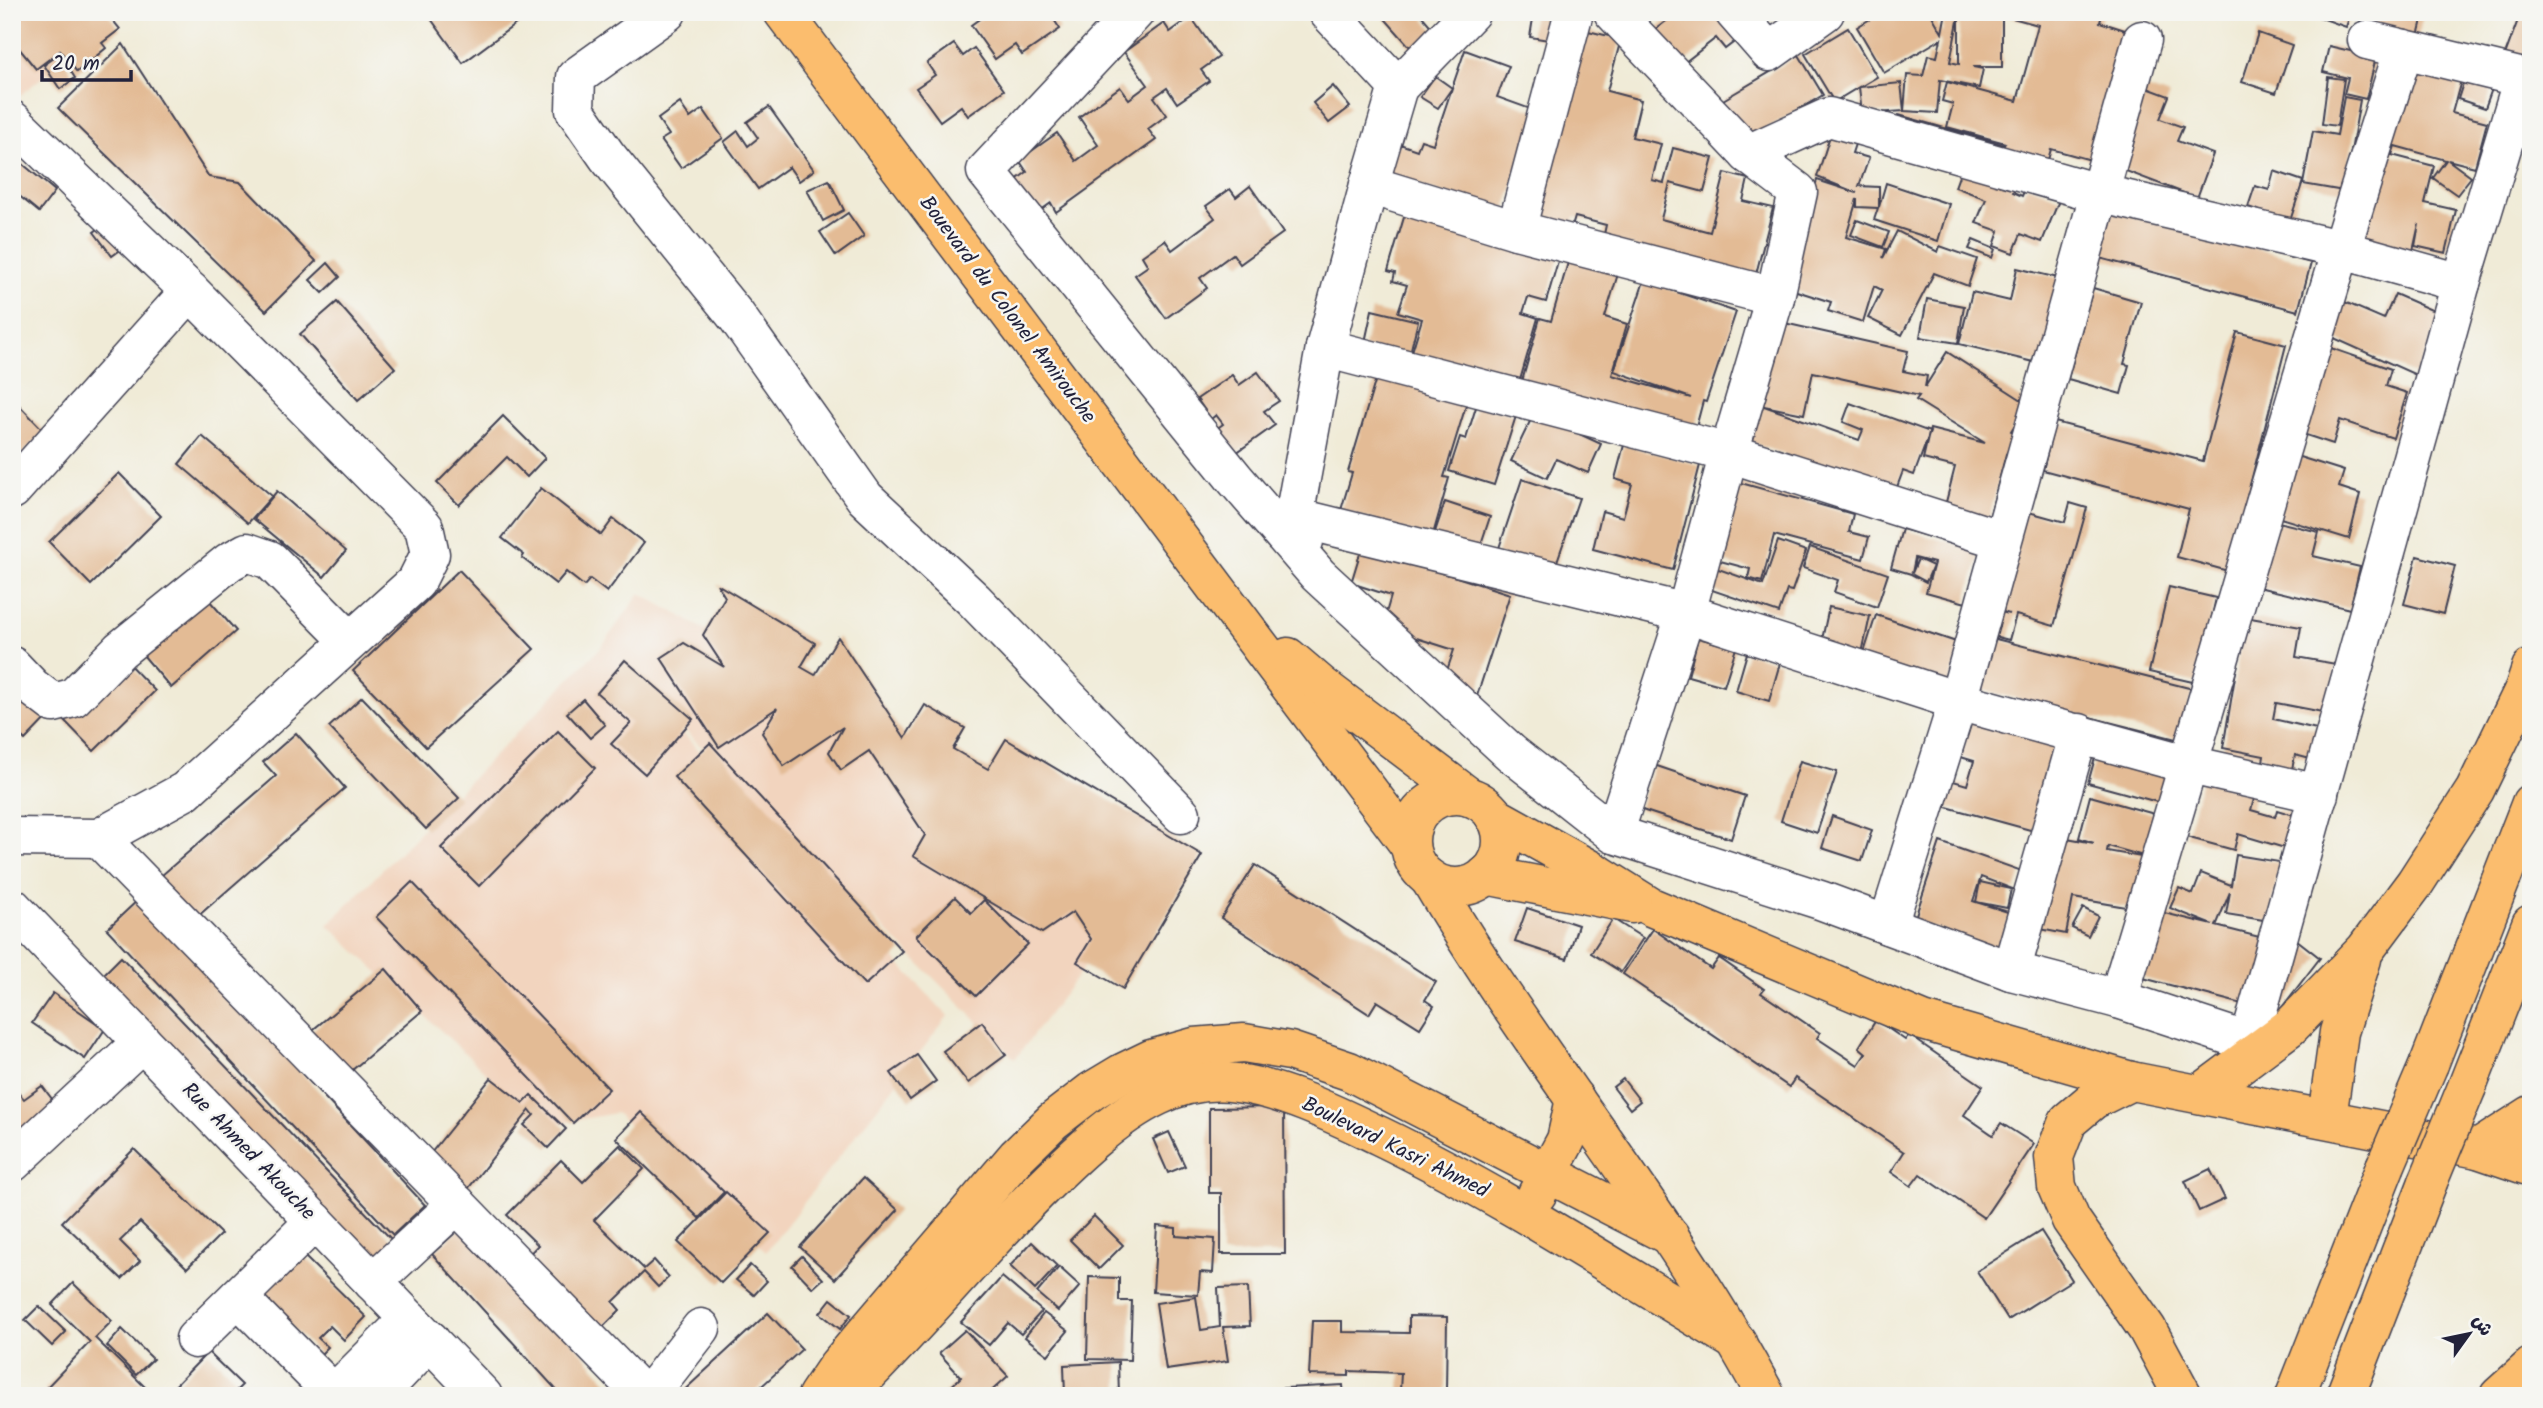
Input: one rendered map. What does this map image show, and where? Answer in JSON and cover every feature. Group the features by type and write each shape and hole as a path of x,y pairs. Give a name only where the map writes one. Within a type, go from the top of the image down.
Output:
{"main road":[{"name":"Bouevard du Colonel Amirouche","path":"783,12 1419,862 1480,959 1670,1236 1737,1342 1766,1396"},
{"name":"Bouevard du Colonel Amirouche","path":"1230,608 1322,686 1482,807 1651,907"},
{"path":"2200,1094 2290,1027 2365,950 2414,883 2475,790 2524,689 2531,668"},
{"path":"1480,959 1472,923 1477,881 1496,863 1500,852 1500,827 1482,807 1454,795 1439,798 1426,806 1411,831 1419,862 1440,884 1454,887 1477,881 1651,907 1923,1021 2131,1081 2478,1149 2531,1167"},
{"path":"2295,1396 2531,803"},
{"path":"2345,1396 2531,924"},
{"path":"2327,1118 2339,1032 2365,950"},
{"path":"817,1396 838,1365 1016,1157 1053,1121 1092,1091 1151,1059 1194,1047 1244,1043 1290,1051 1349,1071 1670,1236"},
{"path":"2131,1081 2093,1100 2068,1121 2054,1157 2057,1187 2071,1220 2147,1329 2183,1396"},
{"name":"Boulevard Kasri Ahmed","path":"845,1396 984,1246 1095,1140 1156,1097 1181,1087 1206,1082 1237,1083 1294,1099 1410,1150 1527,1214 1737,1342"},
{"path":"1527,1214 1566,1140 1575,1099"},
{"path":"2478,1149 2531,1115"},
{"path":"2499,1396 2531,1367"}],"street":[{"path":"667,12 576,77 575,110 607,156 737,317 865,499 974,600 1181,814"},
{"path":"1135,12 986,171 1235,479 1318,575 1511,753 1614,834 1820,900 2011,971 2118,999 2249,1042 2461,283 2523,78 2367,40"},
{"path":"1328,12 1398,87"},
{"path":"1318,575 1294,517 1325,348 1369,185 1398,87 1471,12"},
{"path":"1516,230 1574,12"},
{"path":"1613,12 1748,154 1798,192 1775,297 1686,613 1614,834"},
{"path":"1734,12 1769,52 1825,12"},
{"path":"1888,925 1958,701 2142,40"},
{"path":"2118,999 2190,765 2339,248 2404,49"},
{"path":"1748,154 1829,117 2098,193 2339,248 2461,283"},
{"path":"12,120 190,291 425,527 430,554 416,582 185,791 99,838 12,837"},
{"path":"1369,185 1516,230 1775,297"},
{"path":"12,490 190,291"},
{"path":"1325,348 1729,453 2002,540"},
{"path":"1294,517 1686,613 1958,701 2190,765 2319,794"},
{"path":"12,666 32,687 53,703 73,698 120,650 229,562 247,552 270,560 350,641"},
{"path":"2011,971 2079,733"},
{"path":"99,838 646,1396 701,1328"},
{"name":"Rue Ahmed Akouche","path":"12,907 483,1396"},
{"path":"12,1163 142,1042"},
{"path":"373,1282 457,1203"},
{"path":"195,1339 315,1221"},
{"path":"238,1297 332,1389 344,1384 419,1329"},
{"path":"377,1396 419,1329"}],"shaded area":[{"path":"12,12 89,39 18,97 12,90"},
{"path":"640,593 895,738 1160,867 1015,1059 623,669 948,1016 766,1252 616,1113 543,1126 328,925 602,646"}],"building":[{"path":"12,12 106,12 120,29 102,43 106,48 77,72 60,51 36,69 18,47 12,52"},
{"path":"426,12 532,12 463,63"},
{"path":"989,12 1049,12 1060,29 1022,55 1015,45 995,59 971,25"},
{"path":"1379,12 1425,12 1422,16 1440,37 1418,56"},
{"path":"1534,12 1560,12 1555,41 1530,37"},
{"path":"1678,12 1723,12 1742,36 1725,49 1716,38 1680,66 1652,32"},
{"path":"1882,12 1930,12 1942,33 1946,12 2002,12 2002,67 1973,67 1983,69 1979,88 1940,80 1937,113 1904,111 1907,75 1923,76 1928,55 1937,57 1941,39 1884,73 1857,27","holes":["1959,16 1959,64 1950,62"]},
{"path":"2010,12 2103,12 2100,22 2128,31 2091,160 2051,149 2046,167 1897,124 1899,115 2004,145 2005,143 1947,127 1953,104 1942,101 1947,82 2017,101 2038,25 2009,17"},
{"path":"2305,12 2351,12 2346,27"},
{"path":"2363,12 2424,12 2417,40 2359,26"},
{"path":"2521,12 2531,12 2531,65 2505,55"},
{"path":"1191,17 1219,57 1201,70 1209,81 1177,103 1167,88 1154,97 1167,115 1148,129 1156,140 1056,212 1051,203 1030,218 1008,186 1027,172 1019,160 1057,133 1076,161 1098,145 1079,117 1120,87 1129,99 1148,85 1124,52 1164,23 1170,32"},
{"path":"1848,28 1877,77 1860,87 1901,83 1904,111 1862,114 1859,87 1834,102 1805,54"},
{"path":"1580,29 1621,39 1607,91 1641,100 1632,137 1661,144 1652,180 1664,183 1673,148 1713,158 1704,192 1670,183 1661,219 1710,232 1725,173 1748,179 1743,201 1773,208 1755,278 1603,239 1606,225 1575,217 1572,227 1533,217"},
{"path":"2258,33 2292,45 2276,93 2242,82"},
{"path":"123,44 209,177 240,182 316,261 266,311 58,108"},
{"path":"954,44 963,56 974,48 1004,90 968,116 961,106 940,121 916,88 935,75 927,63"},
{"path":"2329,46 2376,57 2366,99 2344,94 2348,78 2323,72"},
{"path":"1465,50 1509,66 1497,97 1539,112 1503,215 1387,174 1397,143 1417,150 1421,140 1433,144"},
{"path":"60,54 75,78 60,89 44,65"},
{"path":"1799,55 1823,95 1747,140 1723,100"},
{"path":"2402,61 2462,77 2452,113 2487,122 2475,167 2448,160 2471,177 2457,195 2433,178 2446,160 2395,146 2392,155 2434,166 2425,203 2456,210 2446,253 2415,246 2419,224 2413,251 2357,236"},
{"path":"1435,76 1452,88 1438,108 1420,97"},
{"path":"2328,77 2344,79 2337,126 2322,124"},
{"path":"2465,77 2493,86 2485,108 2458,99"},
{"path":"2139,85 2169,96 2160,119 2183,127 2177,141 2213,154 2197,198 2110,165"},
{"path":"1333,86 1350,107 1329,123 1313,103"},
{"path":"2344,97 2360,100 2344,191 2303,184 2313,131 2337,135"},
{"path":"680,103 690,118 703,109 723,138 681,168 661,140 669,135 658,119"},
{"path":"769,107 814,170 799,181 789,167 758,189 724,142 738,131 748,146 758,138 747,122"},
{"path":"1834,123 1859,132 1852,153 1869,158 1859,186 1879,187 1879,207 1886,183 1949,204 1938,241 1874,220 1878,208 1857,207 1857,199 1846,237 1886,249 1883,258 1897,231 1938,252 1940,246 1977,259 1968,286 1934,273 1902,335 1868,318 1882,290 1874,286 1863,322 1828,311 1831,302 1784,287 1817,180 1857,193 1817,177"},
{"path":"12,155 55,191 39,212 12,190"},
{"path":"1963,165 2016,186 2013,192 2022,196 2027,185 2060,198 2042,242 2021,234 2013,253 1994,246 1999,231 1976,223 1986,199 1955,187"},
{"path":"2274,171 2303,181 2290,221 2248,207 2255,186 2269,190"},
{"path":"829,180 844,210 823,221 807,190"},
{"path":"1250,186 1283,233 1240,264 1233,254 1200,278 1207,288 1166,318 1135,275 1148,266 1142,256 1165,240 1172,250 1215,218 1206,206 1230,189 1236,197"},
{"path":"1408,204 1561,251 1546,302 1528,297 1523,313 1538,318 1518,387 1411,355 1422,319 1398,312 1407,285 1393,281 1395,273 1388,271"},
{"path":"2109,210 2311,263 2298,311 2096,257"},
{"path":"848,213 864,236 836,256 820,232"},
{"path":"1857,220 1889,232 1883,247 1851,235"},
{"path":"105,224 123,248 112,256 94,232"},
{"path":"1973,240 1995,249 1992,258 1969,249"},
{"path":"1571,252 1620,267 1605,317 1627,324 1612,375 1691,398 1614,371 1644,281 1736,312 1706,402 1703,401 1694,435 1521,385 1540,318 1551,321"},
{"path":"328,263 340,277 323,293 310,280"},
{"path":"2017,268 2062,279 2042,364 1959,344 1972,292 2010,301"},
{"path":"2093,288 2141,302 2124,364 2129,365 2121,394 2068,379"},
{"path":"2395,294 2443,315 2416,375 2325,334 2340,300 2384,319"},
{"path":"1927,299 1964,306 1958,343 1920,337"},
{"path":"337,302 395,368 358,400 300,334"},
{"path":"1372,310 1418,321 1409,357 1364,347"},
{"path":"1771,320 1908,351 1903,371 1927,376 1925,387 1947,352 2028,404 2011,431 2018,435 2006,454 1989,518 1945,506 1955,467 1923,459 1928,437 1914,475 1903,471 1894,495 1747,441","holes":["1813,372 1919,396 1916,400 1985,443 1930,429 1929,432 1850,403 1843,422 1863,430 1859,440 1764,406 1804,414"]},
{"path":"2237,332 2286,345 2228,571 2177,557 2189,509 2043,470 2055,422 2203,461"},
{"path":"2328,347 2391,369 2386,386 2407,393 2393,438 2340,420 2333,444 2300,433"},
{"path":"1258,372 1279,401 1264,411 1275,425 1226,460 1208,435 1223,424 1216,415 1211,419 1197,399 1232,375 1239,385"},
{"path":"1377,375 1467,402 1444,477 1449,478 1432,538 1341,510 1352,473 1348,472"},
{"path":"18,404 45,432 12,463 12,410"},
{"path":"1477,404 1516,416 1494,485 1449,471 1460,437 1466,439"},
{"path":"1534,413 1601,444 1588,473 1556,459 1547,478 1511,461"},
{"path":"503,416 545,458 527,477 507,457 459,505 437,483"},
{"path":"202,436 272,496 248,523 179,464"},
{"path":"1624,445 1700,465 1673,570 1593,549 1602,511 1623,517 1632,484 1615,479"},
{"path":"2293,455 2344,471 2339,487 2360,494 2349,539 2274,516"},
{"path":"119,473 161,516 91,585 49,542"},
{"path":"1522,479 1579,498 1553,573 1497,554"},
{"path":"1730,480 1853,514 1849,532 1869,537 1863,559 1774,535 1762,582 1748,578 1750,569 1709,558"},
{"path":"541,488 601,535 613,519 644,543 607,592 590,579 584,586 566,572 556,584 522,558 524,555 502,538"},
{"path":"277,491 346,551 324,577 254,519"},
{"path":"1445,502 1490,517 1478,553 1433,538"},
{"path":"2070,503 2087,508 2054,626 2016,615 2009,640 1986,634 1993,610 2009,614 1992,608 2025,511 2065,522"},
{"path":"2274,521 2319,532 2313,556 2360,567 2350,609 2258,587"},
{"path":"1902,529 1981,551 1966,603 1926,592 1934,563 1915,558 1912,573 1918,559 1933,566 1926,582 1891,568"},
{"path":"1778,541 1806,551 1792,591 1787,590 1779,613 1706,588 1713,567 1763,585"},
{"path":"1362,547 1510,594 1477,696 1442,685 1454,650 1382,627 1391,596 1351,583"},
{"path":"1810,547 1888,574 1877,607 1834,592 1838,580 1803,568"},
{"path":"2417,556 2455,566 2443,614 2404,604"},
{"path":"459,570 534,649 426,747 353,671"},
{"path":"717,584 815,643 801,667 815,675 838,637 905,738 925,705 965,728 953,749 988,769 1006,739 1202,855 1123,989 1077,962 1091,939 1073,912 1042,933 913,856 925,835 869,751 841,770 829,752 843,727 784,766 762,733 777,708 719,747 661,658 684,643 724,667 703,635 725,597"},
{"path":"2169,587 2216,598 2197,683 2149,672"},
{"path":"202,592 236,631 171,688 138,649"},
{"path":"1829,607 1870,616 1861,658 1820,649"},
{"path":"1876,615 1962,644 1948,687 1862,659"},
{"path":"2245,617 2301,627 2296,657 2336,664 2328,713 2276,703 2273,719 2321,730 2314,760 2295,755 2292,769 2263,762 2264,756 2223,748"},
{"path":"1988,637 2193,689 2180,740 1975,688"},
{"path":"1698,638 1736,648 1724,686 1688,676"},
{"path":"1747,653 1780,663 1769,701 1736,691"},
{"path":"122,657 155,691 94,751 61,717"},
{"path":"625,660 693,719 645,774 611,744 631,723 597,693"},
{"path":"12,676 51,713 25,740 12,727"},
{"path":"362,697 459,798 426,829 329,727"},
{"path":"583,699 605,725 590,738 567,713"},
{"path":"1966,710 2060,736 2034,831 1943,806 1950,780 1967,785 1974,761 1954,755"},
{"path":"558,731 595,768 479,886 441,848"},
{"path":"296,733 345,788 190,923 154,882 276,776 263,762"},
{"path":"710,743 902,951 865,985 674,777"},
{"path":"2097,751 2181,774 2172,806 2088,783"},
{"path":"1800,761 1837,772 1817,833 1781,821"},
{"path":"1654,765 1745,796 1731,839 1639,809"},
{"path":"2202,780 2255,795 2251,810 2275,817 2277,810 2297,816 2288,849 2238,834 2234,850 2186,837"},
{"path":"2090,796 2165,817 2154,859 2108,846 2107,851 2147,858 2138,909 2073,898 2066,934 2040,929 2056,836 2094,843 2079,838"},
{"path":"1832,816 1872,830 1862,861 1822,848"},
{"path":"1940,842 2022,871 2015,890 1981,877 1973,901 2011,913 1998,950 1914,921"},
{"path":"2236,855 2279,862 2270,921 2226,914 2230,892 2216,926 2267,939 2292,936 2320,958 2279,1011 2254,992 2250,1006 2143,978 2160,912 2213,925 2170,908 2179,888 2193,894 2201,873 2231,885"},
{"path":"1255,865 1436,982 1425,1000 1434,1006 1420,1028 1377,1001 1369,1014 1221,918"},
{"path":"412,882 609,1089 573,1123 376,917"},
{"path":"1980,882 2011,889 2007,908 1976,902"},
{"path":"955,897 971,913 984,900 1028,944 976,996 916,936"},
{"path":"139,899 425,1205 393,1235 107,929"},
{"path":"1527,908 1578,925 1567,959 1515,942"},
{"path":"2083,908 2098,916 2088,936 2072,928"},
{"path":"1613,919 1643,938 1621,972 1591,953"},
{"path":"1653,929 1711,969 1719,958 1764,989 1761,993 1820,1033 1817,1038 1858,1065 1866,1053 1859,1047 1876,1020 1905,1040 1909,1035 1983,1086 1964,1115 1993,1135 2001,1123 2034,1144 1984,1218 1920,1174 1911,1186 1891,1172 1904,1152 1795,1078 1789,1087 1623,974"},
{"path":"121,957 393,1241 372,1263 97,981"},
{"path":"386,969 422,1011 345,1076 309,1033"},
{"path":"53,993 105,1029 85,1059 32,1023"},
{"path":"982,1022 1006,1055 968,1083 943,1051"},
{"path":"917,1055 936,1081 910,1100 891,1073"},
{"path":"491,1078 523,1103 531,1095 566,1129 548,1148 524,1125 534,1115 530,1110 467,1190 427,1158"},
{"path":"1623,1079 1640,1101 1630,1109 1613,1087"},
{"path":"12,1084 24,1099 42,1086 62,1112 12,1151"},
{"path":"1284,1107 1285,1254 1221,1254 1221,1193 1209,1193 1209,1108"},
{"path":"641,1112 724,1192 699,1218 616,1138"},
{"path":"1169,1132 1185,1166 1168,1173 1153,1139"},
{"path":"620,1145 644,1169 594,1220 644,1269 654,1260 669,1277 658,1287 644,1272 613,1302 620,1310 595,1335 522,1262 538,1245 507,1215 561,1160 583,1182"},
{"path":"134,1149 221,1234 187,1268 140,1222 120,1241 140,1261 122,1279 62,1222"},
{"path":"2210,1169 2225,1199 2199,1211 2185,1181"},
{"path":"863,1178 898,1210 835,1279 800,1247"},
{"path":"726,1192 770,1233 721,1283 678,1242"},
{"path":"1094,1216 1123,1245 1099,1269 1070,1240"},
{"path":"468,1221 617,1393 614,1396 562,1396 432,1254"},
{"path":"1157,1226 1176,1228 1176,1236 1215,1239 1213,1273 1200,1272 1198,1295 1153,1292"},
{"path":"2041,1231 2072,1280 2008,1320 1977,1271"},
{"path":"1032,1242 1057,1266 1035,1290 1010,1266"},
{"path":"302,1254 366,1317 344,1340 330,1326 318,1338 328,1347 320,1355 260,1296"},
{"path":"802,1256 823,1279 813,1288 792,1266"},
{"path":"750,1265 767,1281 754,1295 736,1280"},
{"path":"1059,1267 1080,1286 1058,1311 1037,1293"},
{"path":"1002,1277 1042,1311 1021,1334 1008,1323 989,1345 961,1322"},
{"path":"1089,1277 1119,1278 1119,1301 1132,1301 1130,1360 1087,1359"},
{"path":"73,1283 112,1321 95,1338 146,1388 138,1396 52,1396 45,1389 90,1342 52,1305"},
{"path":"1248,1287 1250,1326 1223,1327 1228,1361 1166,1370 1156,1303 1196,1297 1201,1330 1220,1327 1218,1288"},
{"path":"831,1299 851,1315 840,1329 820,1313"},
{"path":"39,1306 66,1332 52,1346 25,1320"},
{"path":"768,1313 802,1349 751,1396 678,1396"},
{"path":"1044,1313 1068,1331 1048,1355 1025,1337"},
{"path":"1409,1316 1447,1317 1446,1392 1400,1391 1401,1373 1349,1371 1349,1376 1309,1375 1312,1321 1342,1321 1342,1332 1409,1333"},
{"path":"122,1329 153,1359 136,1375 107,1346"},
{"path":"965,1330 1008,1376 986,1396 941,1396 961,1377 939,1353"},
{"path":"208,1352 242,1385 231,1396 165,1396"},
{"path":"1118,1362 1119,1396 1065,1396 1064,1365"},
{"path":"1343,1385 1344,1396 1268,1396 1267,1389"}]}
